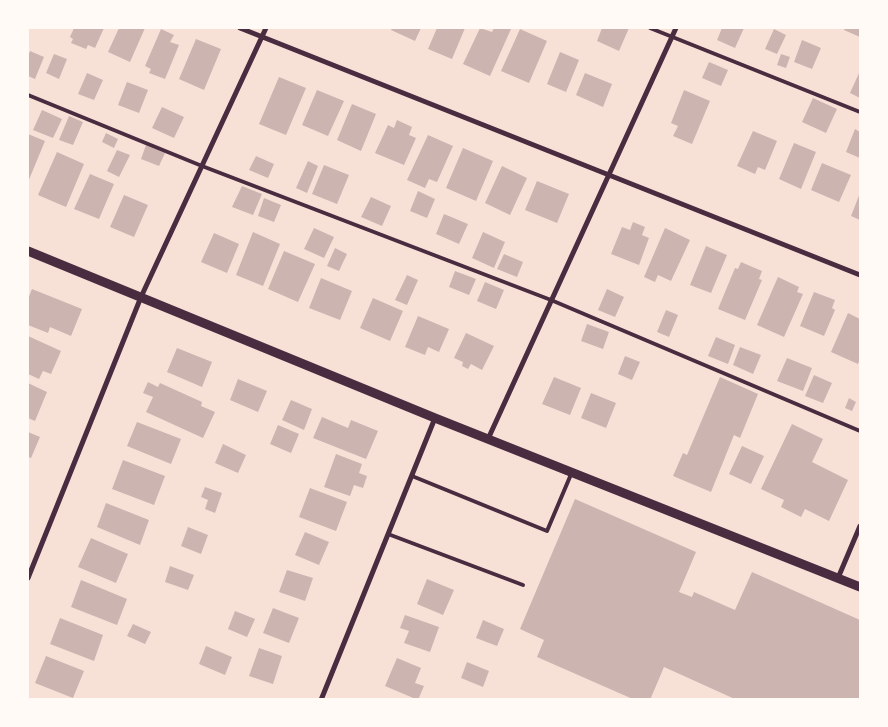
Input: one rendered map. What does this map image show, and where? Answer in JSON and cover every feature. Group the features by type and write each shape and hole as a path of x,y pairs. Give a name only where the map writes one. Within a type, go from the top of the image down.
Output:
{"street":[{"path":"240,28 860,274"},
{"path":"28,578 141,297 266,28"},
{"path":"488,438 676,28"},
{"path":"28,251 435,418 860,587"},
{"path":"320,700 435,418"},
{"path":"838,578 860,526"}],"lane":[{"path":"650,28 860,112"},
{"path":"28,95 202,166 551,300 860,431"},
{"path":"412,476 547,531 572,472"},
{"path":"388,534 523,585"}],"building":[{"path":"74,28 104,28 95,48 88,45 86,49 71,43 73,39 70,37"},
{"path":"119,28 145,28 130,62 108,52"},
{"path":"392,28 421,28 415,41 391,30"},
{"path":"437,28 465,28 452,59 428,49"},
{"path":"480,28 492,32 494,28 511,29 490,76 463,64"},
{"path":"602,28 629,28 619,51 597,41"},
{"path":"722,28 744,28 735,48 717,40"},
{"path":"845,28 860,28 860,37 844,30"},
{"path":"161,29 174,35 170,42 179,45 165,79 149,73 151,69 145,66"},
{"path":"520,29 547,41 529,83 501,71"},
{"path":"774,29 786,35 777,54 765,49"},
{"path":"196,39 221,49 204,90 179,79"},
{"path":"802,40 821,48 812,69 794,62"},
{"path":"30,51 44,57 35,79 28,76 28,56"},
{"path":"560,52 579,60 566,92 547,84"},
{"path":"54,54 67,59 59,79 46,73"},
{"path":"781,54 790,57 786,68 777,65"},
{"path":"709,62 728,70 721,86 702,78"},
{"path":"860,71 860,98 850,93"},
{"path":"87,73 103,80 94,100 78,94"},
{"path":"585,73 612,84 603,107 576,95"},
{"path":"279,77 306,88 286,135 259,124"},
{"path":"127,82 148,90 139,113 118,105"},
{"path":"317,90 344,101 328,136 302,125"},
{"path":"684,90 710,101 692,144 673,136 678,126 671,123"},
{"path":"813,98 837,109 826,133 802,122"},
{"path":"352,104 376,114 361,151 337,140"},
{"path":"162,107 184,117 174,138 152,128"},
{"path":"42,110 62,119 53,138 33,130"},
{"path":"69,116 83,122 73,145 59,140"},
{"path":"397,120 412,127 409,135 416,138 404,165 375,153 388,125 394,128"},
{"path":"855,129 860,132 860,158 846,152"},
{"path":"753,131 777,141 765,170 758,167 755,174 737,166"},
{"path":"106,133 118,139 114,148 102,142"},
{"path":"28,134 45,141 28,182"},
{"path":"428,135 453,146 437,182 429,179 425,188 407,180"},
{"path":"794,143 816,152 801,189 779,179"},
{"path":"146,145 165,153 159,166 141,159"},
{"path":"463,148 493,161 476,201 446,188"},
{"path":"117,150 130,155 119,177 107,171"},
{"path":"57,152 84,164 66,207 38,195"},
{"path":"256,156 274,164 268,178 249,170"},
{"path":"308,161 318,166 307,193 296,188"},
{"path":"822,163 851,175 839,202 811,190"},
{"path":"324,165 349,175 337,204 312,194"},
{"path":"502,166 527,178 510,215 485,203"},
{"path":"90,174 114,184 99,219 74,209"},
{"path":"537,181 569,194 557,223 525,210"},
{"path":"242,186 262,194 253,215 232,207"},
{"path":"418,191 435,199 427,218 410,211"},
{"path":"860,193 860,220 851,216"},
{"path":"124,195 148,205 134,237 110,227"},
{"path":"371,197 391,206 382,226 361,217"},
{"path":"264,198 281,205 274,222 258,216"},
{"path":"444,214 468,224 459,244 436,234"},
{"path":"633,222 645,227 642,235 649,238 639,265 611,254 622,227 630,230"},
{"path":"314,228 334,237 324,258 304,249"},
{"path":"665,228 690,240 671,281 658,275 655,282 644,277"},
{"path":"253,232 280,244 263,286 236,275"},
{"path":"483,232 505,242 494,268 472,258"},
{"path":"214,233 239,244 227,273 201,262"},
{"path":"706,246 727,255 711,293 690,285"},
{"path":"335,248 347,254 339,271 327,266"},
{"path":"284,251 315,264 298,302 268,289"},
{"path":"504,254 523,262 517,277 497,269"},
{"path":"741,262 762,271 759,279 762,280 745,320 718,309 735,268 738,269"},
{"path":"455,271 476,279 469,295 449,287"},
{"path":"407,275 418,280 407,305 395,300"},
{"path":"778,277 799,287 797,292 803,294 784,337 757,325"},
{"path":"321,278 352,291 340,320 309,308"},
{"path":"485,282 504,290 496,309 477,301"},
{"path":"32,289 82,309 71,336 50,327 48,333 28,325 28,299"},
{"path":"607,289 624,297 615,317 598,310"},
{"path":"814,292 835,300 832,308 835,310 824,336 800,326"},
{"path":"373,298 403,311 390,341 360,328"},
{"path":"666,310 678,315 669,337 657,332"},
{"path":"848,313 860,319 860,359 858,364 831,352"},
{"path":"418,316 449,329 439,352 428,347 425,355 405,347"},
{"path":"587,324 609,332 603,349 581,341"},
{"path":"466,333 494,346 482,370 471,364 468,369 462,366 463,362 454,358"},
{"path":"28,336 61,351 51,374 43,371 39,379 28,374"},
{"path":"716,337 735,345 728,364 708,356"},
{"path":"740,347 761,355 753,374 733,365"},
{"path":"177,348 212,362 202,387 167,372"},
{"path":"625,356 640,362 632,380 618,374"},
{"path":"787,358 812,368 803,391 777,381"},
{"path":"814,375 832,383 823,403 805,396"},
{"path":"554,377 581,388 570,415 542,404"},
{"path":"720,377 758,394 740,438 734,435 711,492 673,476 683,453 687,455"},
{"path":"238,379 267,391 258,412 230,400"},
{"path":"148,382 158,387 160,383 202,402 201,406 215,412 203,438 146,412 153,397 143,393"},
{"path":"28,383 47,392 35,421 28,418"},
{"path":"591,393 616,403 606,428 581,418"},
{"path":"849,398 856,402 852,411 845,408"},
{"path":"291,400 312,409 304,430 282,420"},
{"path":"322,417 348,428 351,420 378,431 366,459 313,438"},
{"path":"137,422 181,439 171,464 127,446"},
{"path":"792,424 823,439 812,462 848,480 829,521 805,509 801,517 781,507 784,500 761,489"},
{"path":"278,425 299,434 291,453 270,444"},
{"path":"28,432 40,437 31,458 28,457"},
{"path":"223,444 246,455 238,473 215,463"},
{"path":"742,446 764,456 751,484 729,474"},
{"path":"336,454 362,464 359,473 367,476 363,488 354,485 350,496 324,487"},
{"path":"123,460 165,476 154,505 112,489"},
{"path":"205,487 222,493 215,513 205,509 208,500 201,497"},
{"path":"310,488 347,502 336,531 299,517"},
{"path":"575,499 696,552 679,592 692,597 694,592 735,610 752,572 860,620 860,700 737,700 664,667 650,700 635,700 537,657 544,640 520,629"},
{"path":"106,503 149,520 140,545 97,527"},
{"path":"188,527 208,535 201,554 181,546"},
{"path":"305,532 329,542 319,565 295,555"},
{"path":"91,538 128,554 116,583 78,567"},
{"path":"170,566 194,575 188,590 165,582"},
{"path":"287,570 313,578 305,601 279,592"},
{"path":"427,579 454,590 443,615 417,604"},
{"path":"81,580 127,599 117,625 71,607"},
{"path":"273,608 299,618 289,643 263,633"},
{"path":"235,611 255,619 247,637 228,629"},
{"path":"405,615 439,627 430,652 404,643 409,631 400,628"},
{"path":"60,618 103,635 94,661 50,644"},
{"path":"483,620 504,629 497,646 476,638"},
{"path":"133,624 151,632 145,644 127,636"},
{"path":"206,646 232,657 225,675 199,664"},
{"path":"259,648 282,656 273,684 249,676"},
{"path":"46,656 84,671 73,698 35,683"},
{"path":"397,658 421,668 415,683 424,686 418,700 385,686"},
{"path":"467,662 489,671 483,687 461,678"}]}
